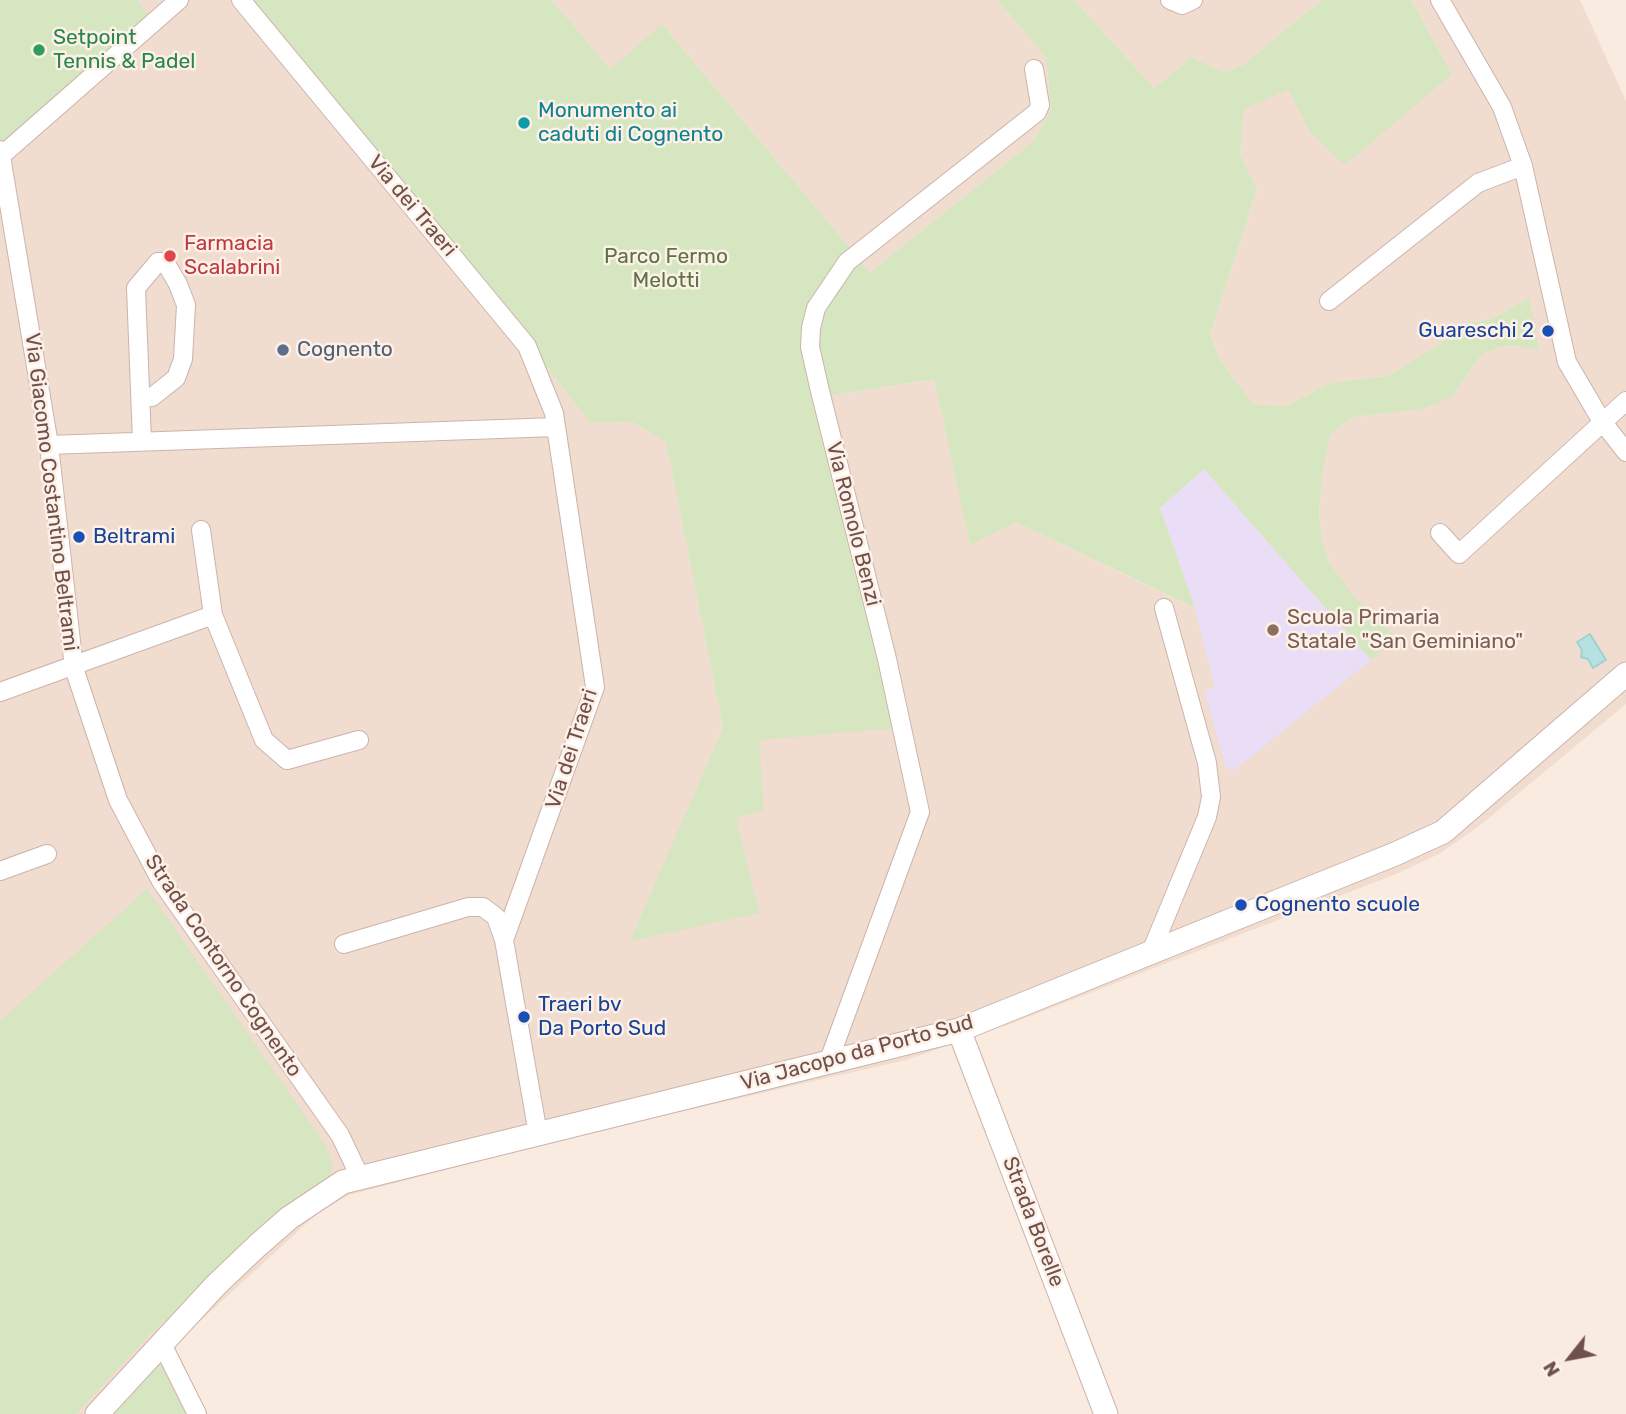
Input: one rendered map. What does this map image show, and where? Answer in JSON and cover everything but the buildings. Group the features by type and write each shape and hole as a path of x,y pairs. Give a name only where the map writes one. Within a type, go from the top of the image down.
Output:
{"street":[{"path":"0,154 179,0"},
{"name":"Via dei Traeri","path":"241,0 527,346 554,413 595,687 504,940"},
{"path":"1170,0 1173,4 1182,5 1193,0"},
{"path":"1440,0 1502,107 1523,166 1567,362 1601,421 1626,452"},
{"name":"Via Romolo Benzi","path":"828,1063 920,812 887,659 810,347 811,328 821,300 847,262 1037,112 1040,104 1034,69"},
{"name":"Via Giacomo Costantino Beltrami","path":"0,154 49,445 74,668"},
{"path":"1329,300 1478,183 1523,166"},
{"path":"142,398 152,397 176,378 183,359 186,305 178,284 164,262 158,262 136,288 142,442"},
{"path":"1440,533 1460,554 1601,421 1626,401"},
{"path":"49,445 556,427"},
{"path":"201,530 213,615 264,740 287,760 359,740"},
{"path":"1152,952 1207,817 1212,797 1207,763 1164,608"},
{"path":"0,692 74,668 213,615"},
{"name":"Strada Contorno Cognento","path":"74,668 118,800 138,842 161,881 340,1135 360,1177"},
{"name":"Via Jacopo da Porto Sud","path":"97,1414 216,1285 289,1218 326,1192 360,1177 959,1030 1407,849 1443,832 1626,674"},
{"path":"0,871 47,854"},
{"name":"Via dei Traeri","path":"344,944 468,907 483,907 496,917 504,940 538,1135"},
{"name":"Strada Borelle","path":"959,1030 1107,1414"},
{"path":"162,1344 197,1414"}],"shaded area":[{"path":"137,0 247,0 515,326 590,423 632,422 666,442 723,728 631,941 735,818 764,810 758,740 820,397 934,379 970,544 1016,522 1194,608 1204,469 1371,659 1396,637 1353,595 1329,562 1322,540 1319,511 1330,435 1353,417 1423,409 1452,397 1481,355 1499,347 1538,349 1529,298 1491,319 1453,326 1443,342 1388,376 1330,383 1286,406 1253,404 1221,361 1210,333 1257,190 1240,154 1244,109 1288,88 1310,132 1452,74 1411,0 1580,0 1626,101 1626,704 1478,827 1439,854 1396,874 1010,1024 906,1060 597,1131 349,1195 319,1212 174,1345 208,1414 0,1414 0,157 157,25"},
{"path":"552,0 997,0 1046,57 1051,109 1034,141 870,272 663,25 610,69"},
{"path":"1074,0 1322,0 1244,64 1225,73 1192,57 1154,88"},
{"name":"Scuola Primaria Statale \"San Geminiano\"","path":"1204,469 1371,660 1233,771 1226,768 1204,690 1215,688 1195,608 1160,508"}],"green space":[{"path":"0,0 137,0 157,25 0,157"},
{"name":"Parco Fermo Melotti","path":"247,0 552,0 610,69 662,24 870,272 1034,141 1051,109 1046,57 997,0 1074,0 1154,88 1192,57 1225,73 1244,64 1322,0 1411,0 1452,74 1345,165 1310,132 1288,89 1244,109 1240,154 1257,189 1210,334 1221,361 1253,404 1286,406 1330,383 1388,376 1443,342 1453,326 1491,319 1529,298 1539,350 1517,346 1499,347 1481,355 1452,397 1423,409 1353,417 1330,435 1319,511 1322,540 1329,562 1353,595 1396,637 1371,660 1204,469 1160,508 1195,608 1016,522 970,545 934,379 820,397 896,728 759,740 764,810 736,818 759,913 630,941 723,728 666,442 632,422 590,423 515,326"},
{"path":"147,889 326,1146 332,1164 330,1178 310,1188 238,1250 149,1335 76,1414 0,1414 0,1021"},
{"path":"158,1359 186,1414 110,1414"}],"water":[{"path":"1590,634 1606,660 1593,668 1588,659 1581,657 1582,650 1577,642"}],"place":[{"name":"Setpoint Tennis & Padel","path":"39,50"},
{"name":"Monumento ai caduti di Cognento","path":"524,123"},
{"name":"Farmacia Scalabrini","path":"170,256"},
{"name":"Guareschi 2","path":"1548,331"},
{"name":"Cognento","path":"283,350"},
{"name":"Beltrami","path":"79,537"},
{"name":"Scuola Primaria Statale \"San Geminiano\"","path":"1273,630"},
{"name":"Cognento scuole","path":"1241,905"},
{"name":"Traeri bv Da Porto Sud","path":"524,1017"}]}
